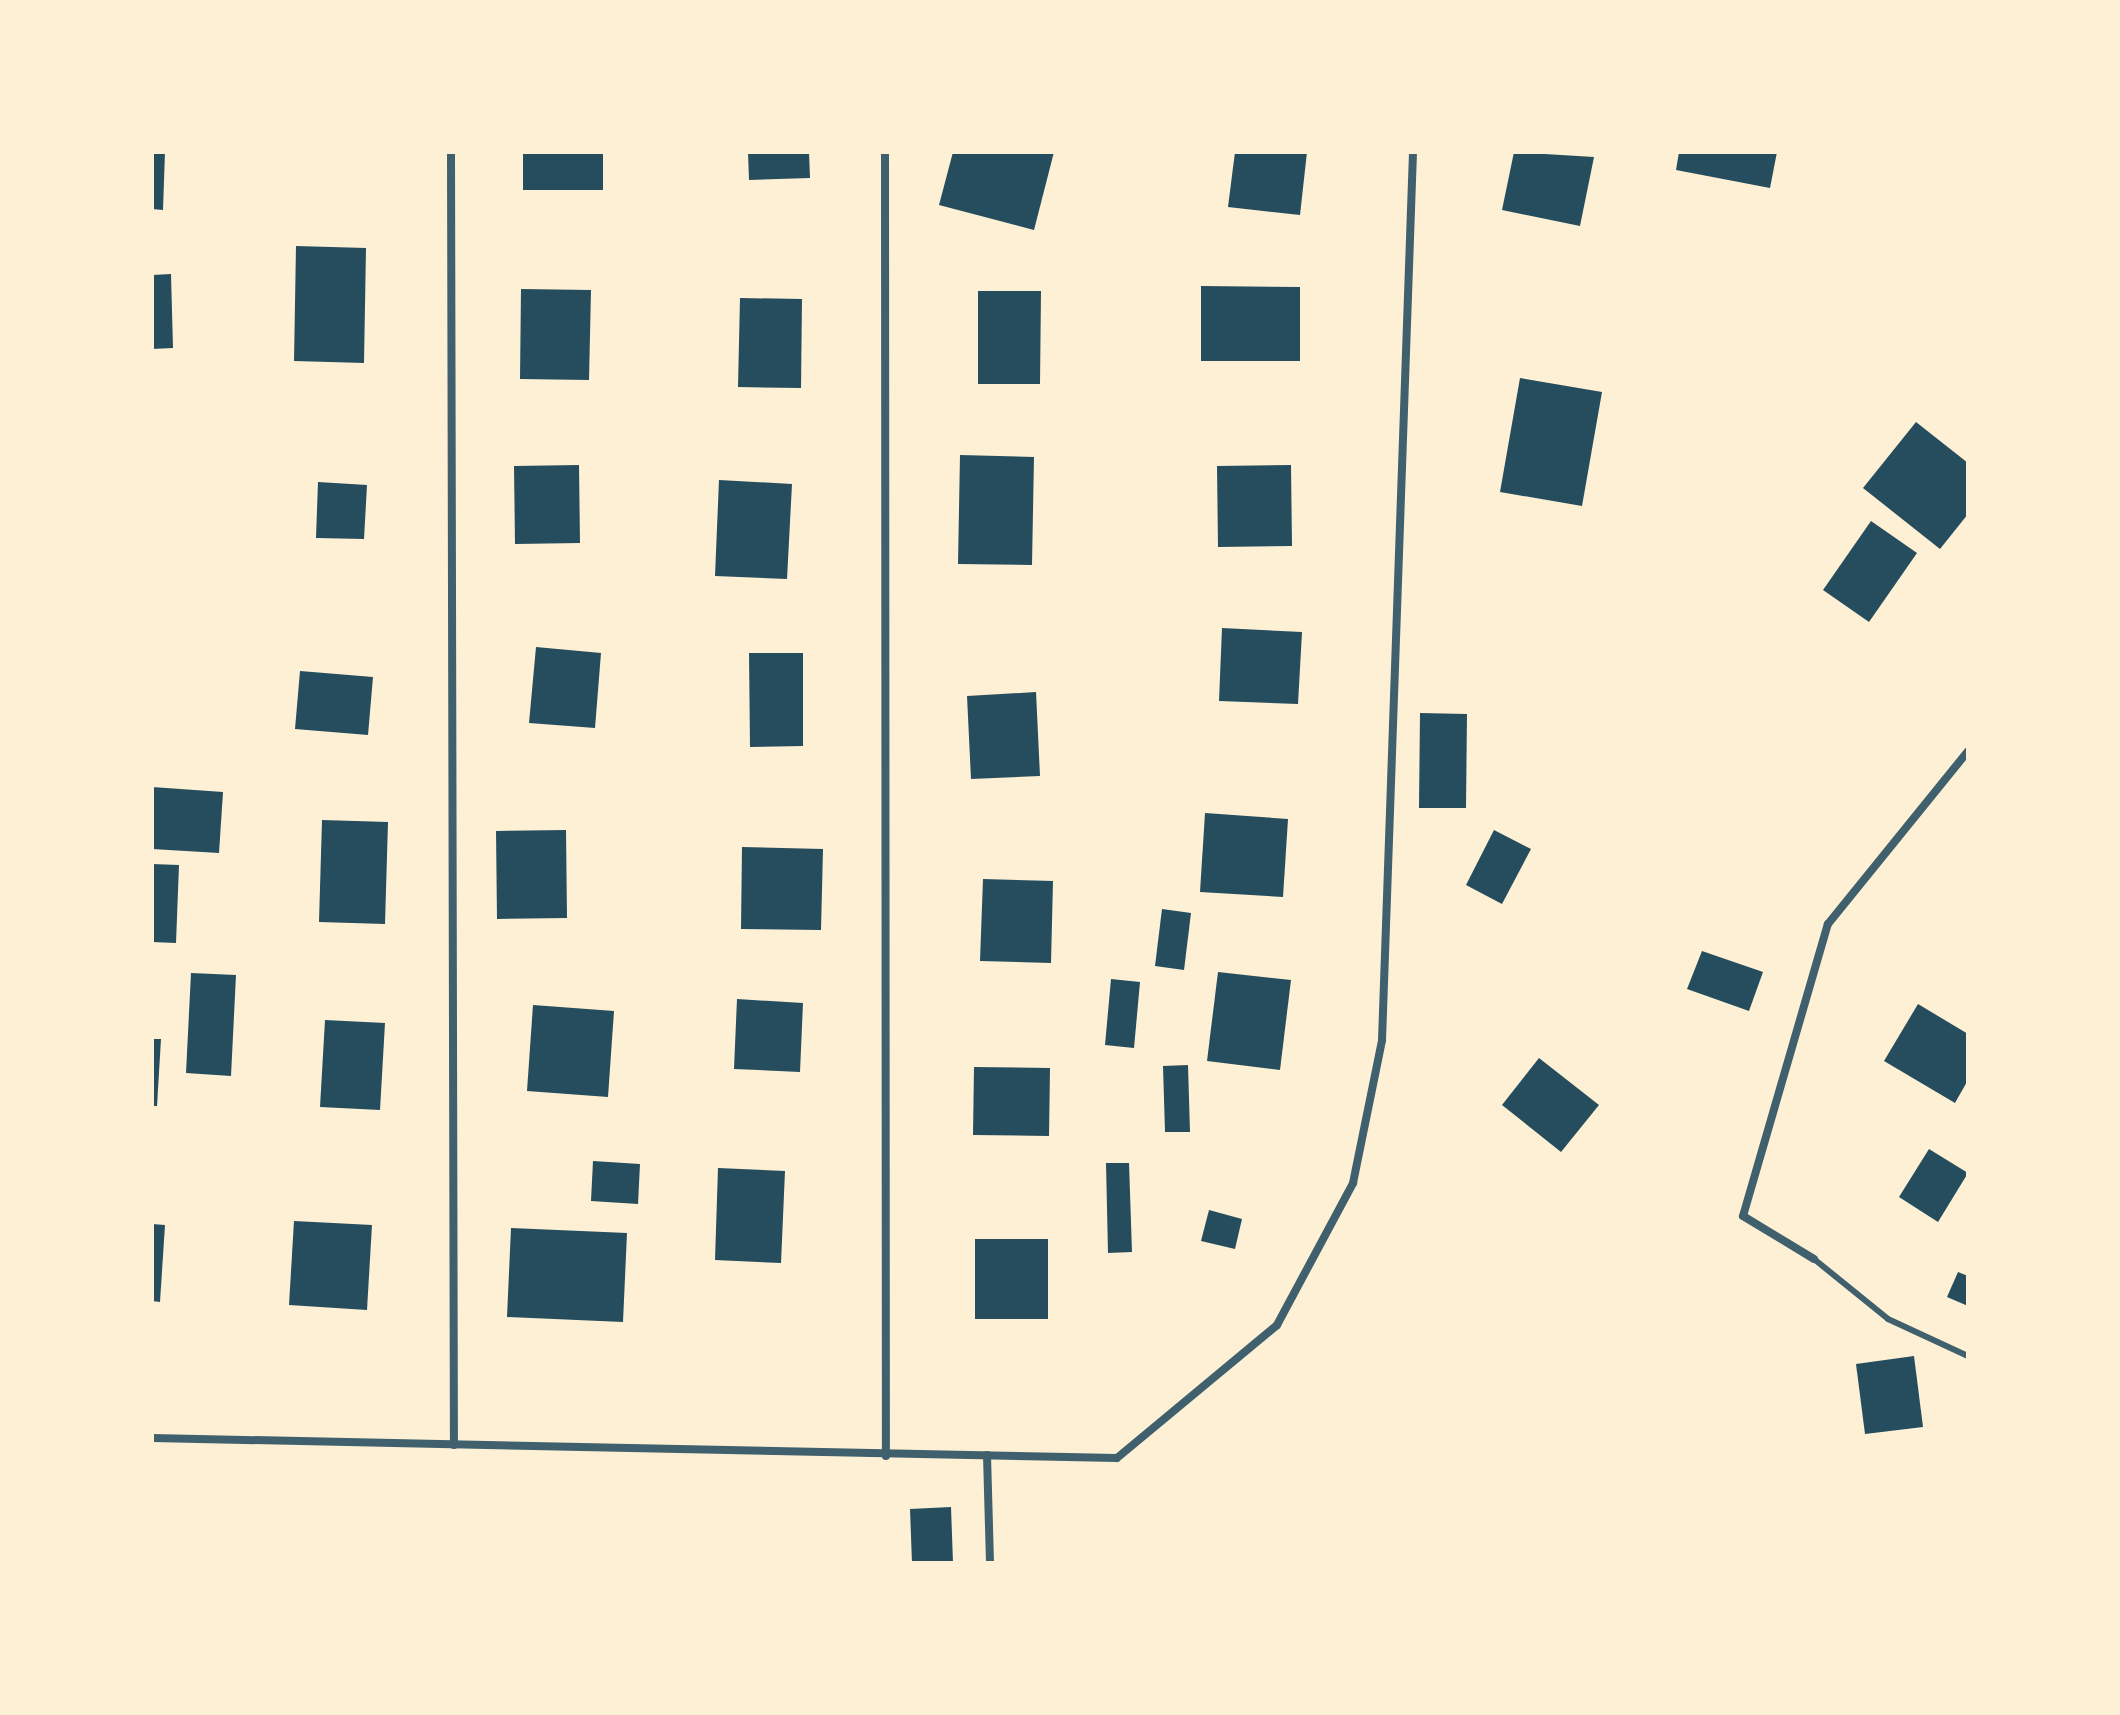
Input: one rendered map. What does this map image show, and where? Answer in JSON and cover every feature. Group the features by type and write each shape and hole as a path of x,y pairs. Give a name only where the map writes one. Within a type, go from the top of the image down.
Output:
{"street":[{"path":"451,152 454,1445"},
{"path":"885,152 886,1456"},
{"path":"152,1438 886,1456 1117,1458 1277,1325 1353,1183 1382,1040 1413,152"},
{"path":"1814,1259 1743,1216 1828,924 1968,751"},
{"path":"987,1455 990,1563"}],"lane":[{"path":"1814,1259 1888,1319 1968,1356"}],"building":[{"path":"152,152 165,152 163,210 152,209"},
{"path":"523,152 603,152 603,190 523,190"},
{"path":"748,152 809,152 810,178 749,180"},
{"path":"953,152 1054,152 1034,230 939,205"},
{"path":"1235,152 1307,152 1300,215 1228,207"},
{"path":"1514,152 1594,157 1580,226 1502,210"},
{"path":"1679,152 1777,152 1770,188 1676,170"},
{"path":"296,246 366,248 364,363 294,361"},
{"path":"171,274 173,348 152,349 152,275"},
{"path":"1201,286 1300,287 1300,361 1201,361"},
{"path":"521,289 591,290 589,380 520,379"},
{"path":"978,291 1041,291 1040,384 978,384"},
{"path":"740,298 802,299 801,388 738,387"},
{"path":"1520,378 1602,392 1582,506 1500,492"},
{"path":"1916,422 1968,463 1968,514 1940,549 1863,488"},
{"path":"960,455 1034,457 1032,565 958,564"},
{"path":"579,465 580,543 515,544 514,466"},
{"path":"1291,465 1292,546 1218,547 1217,466"},
{"path":"719,480 792,484 787,579 715,576"},
{"path":"318,482 367,485 364,539 316,538"},
{"path":"1871,521 1917,553 1869,622 1823,590"},
{"path":"1222,628 1302,632 1298,704 1219,701"},
{"path":"536,647 601,653 595,728 529,723"},
{"path":"749,653 803,653 803,746 750,747"},
{"path":"300,671 373,677 368,735 295,729"},
{"path":"1036,692 1040,776 971,779 967,696"},
{"path":"1420,713 1467,714 1466,808 1419,808"},
{"path":"152,787 223,792 219,853 152,849"},
{"path":"1205,813 1288,819 1283,897 1200,892"},
{"path":"322,820 388,822 385,924 319,922"},
{"path":"566,830 567,918 497,919 496,831"},
{"path":"1494,830 1531,849 1502,904 1466,885"},
{"path":"742,847 823,849 821,930 741,929"},
{"path":"152,864 179,865 176,943 152,942"},
{"path":"983,879 1053,881 1051,963 980,961"},
{"path":"1162,909 1191,913 1184,970 1155,966"},
{"path":"1702,951 1763,972 1749,1011 1687,989"},
{"path":"1218,972 1291,980 1280,1070 1207,1061"},
{"path":"191,973 236,975 231,1076 186,1073"},
{"path":"1111,979 1140,982 1134,1048 1105,1045"},
{"path":"737,999 803,1003 800,1072 734,1069"},
{"path":"1918,1004 1968,1034 1968,1080 1955,1103 1884,1061"},
{"path":"533,1005 614,1011 608,1097 527,1091"},
{"path":"325,1020 385,1023 380,1110 320,1107"},
{"path":"152,1039 161,1039 157,1106 152,1106"},
{"path":"1539,1058 1599,1105 1561,1152 1502,1105"},
{"path":"1188,1065 1190,1132 1165,1132 1163,1066"},
{"path":"974,1067 1050,1068 1049,1136 973,1135"},
{"path":"1929,1149 1968,1173 1938,1222 1899,1197"},
{"path":"593,1161 640,1164 638,1204 591,1201"},
{"path":"1106,1163 1129,1163 1132,1252 1108,1253"},
{"path":"718,1168 785,1171 781,1263 715,1260"},
{"path":"1209,1210 1242,1219 1235,1249 1201,1241"},
{"path":"294,1221 372,1225 367,1310 289,1305"},
{"path":"152,1224 165,1225 160,1302 152,1301"},
{"path":"511,1228 627,1233 623,1322 507,1317"},
{"path":"975,1239 1048,1239 1048,1319 975,1319"},
{"path":"1958,1272 1968,1276 1968,1306 1947,1297"},
{"path":"1914,1356 1923,1427 1865,1434 1856,1364"},
{"path":"951,1507 953,1563 912,1563 910,1509"}]}
